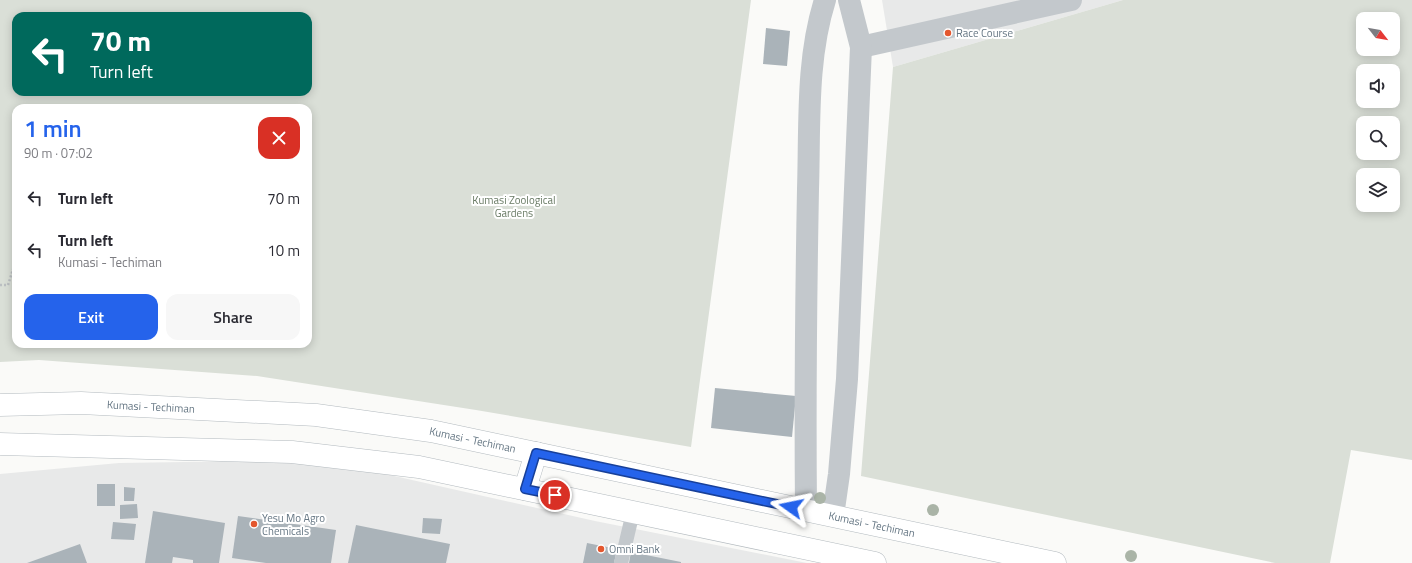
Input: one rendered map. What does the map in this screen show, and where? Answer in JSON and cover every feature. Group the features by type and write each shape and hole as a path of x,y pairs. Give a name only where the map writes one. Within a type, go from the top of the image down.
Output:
{"main road":[{"name":"Kumasi - Techiman","path":"0,405 81,403 316,415 430,431 1055,563"},
{"path":"0,444 292,452 419,467 875,563"},
{"path":"525,489 536,453"}],"street":[{"path":"806,510 805,339 811,86 818,24 825,0"},
{"path":"834,516 847,379 860,47 849,0"},
{"path":"860,47 1071,0"}],"lane":[{"path":"621,563 633,512"}],"path":[{"path":"0,284 8,285 12,272"}],"shaded area":[{"name":"Race Course","path":"882,0 1123,0 893,67"},
{"path":"251,461 332,462 595,521 807,563 0,563 0,474 119,463"}],"green space":[{"name":"Kumasi Zoological Gardens","path":"0,0 751,0 691,447 476,410 257,376 39,360 0,362"},
{"path":"1123,0 1412,0 1412,460 1351,450 1330,563 1275,563 861,476 893,67"}],"building":[{"path":"766,28 790,31 787,66 763,64"},
{"path":"715,388 796,396 792,437 711,428"},
{"path":"97,484 115,484 115,506 97,506"},
{"path":"124,487 135,488 134,501 124,501"},
{"path":"137,504 138,518 120,519 120,505"},
{"path":"153,511 225,523 219,563 193,563 193,560 173,557 172,563 145,563"},
{"path":"238,516 336,530 331,563 266,563 232,558"},
{"path":"423,518 442,519 440,534 422,533"},
{"path":"113,522 136,524 134,540 111,539"},
{"path":"356,525 450,544 446,563 348,563"},
{"path":"587,543 617,549 614,563 583,563"},
{"path":"80,544 87,563 27,563"},
{"path":"631,552 681,562 681,563 629,563"}],"place":[{"name":"Race Course","path":"948,33"},
{"name":"Yesu Mo Agro Chemicals","path":"254,524"},
{"name":"Omni Bank","path":"601,549"}],"route":[{"path":"555,495 525,489 536,453 791,507"}]}
